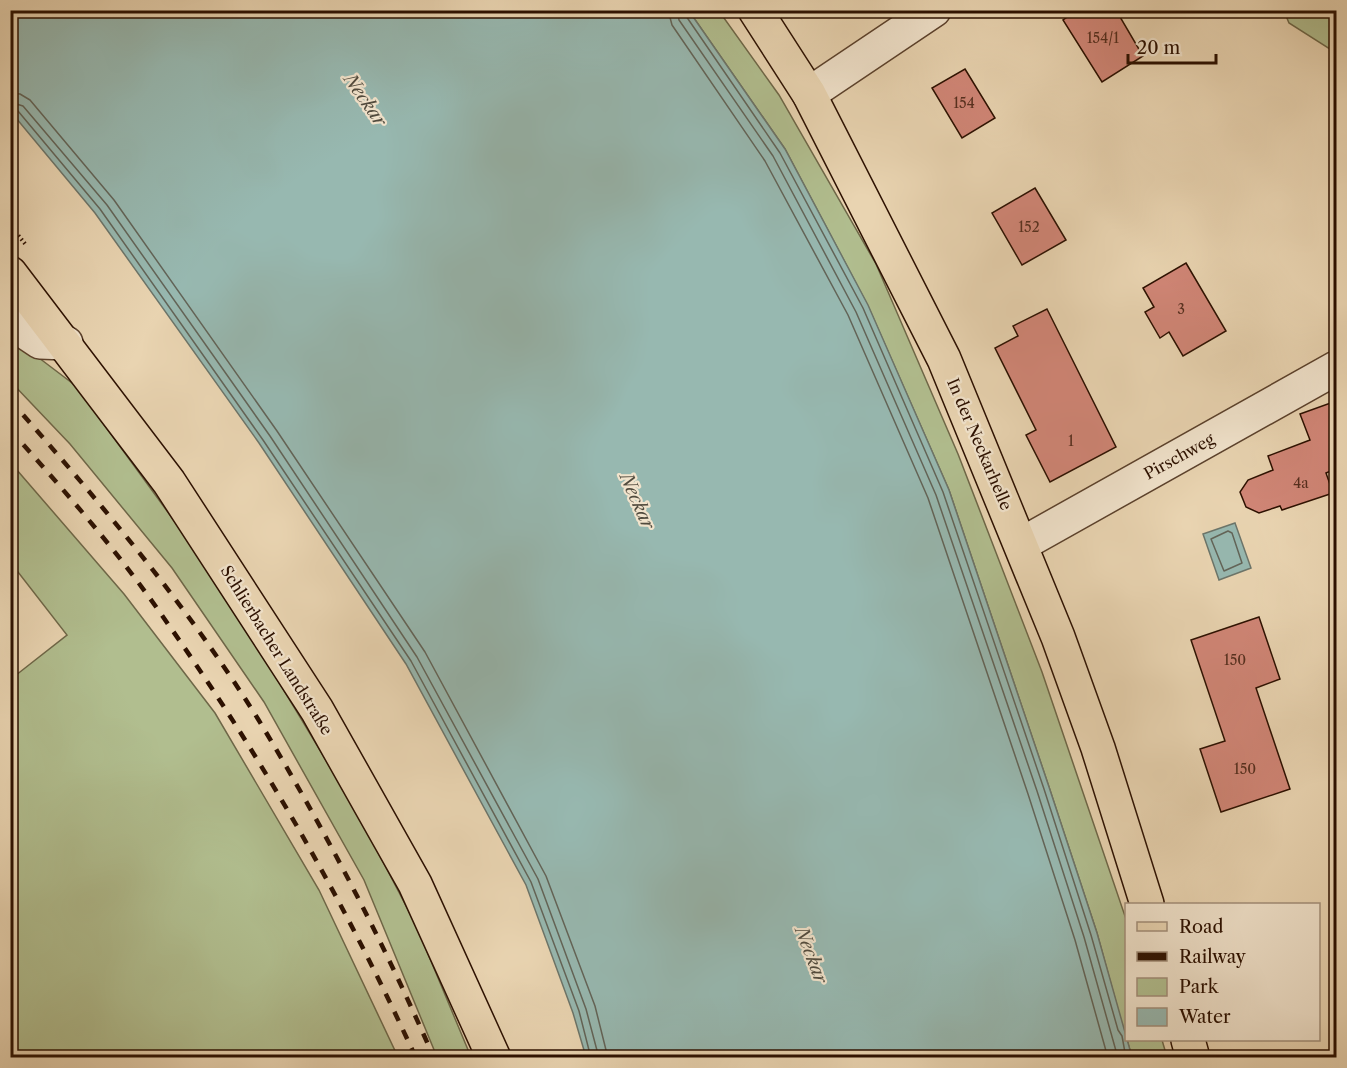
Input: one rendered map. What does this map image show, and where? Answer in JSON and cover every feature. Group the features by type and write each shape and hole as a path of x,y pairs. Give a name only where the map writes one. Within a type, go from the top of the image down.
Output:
{"main road":[{"name":"In der Neckarhelle","path":"755,10 809,94 944,359 1022,544 1098,748 1147,903"},
{"name":"Schlierbacher Landstraße","path":"10,273 66,343 169,482 317,710 415,884 494,1058"},
{"path":"1188,1041 1193,1058"}],"street":[{"path":"809,94 934,10"},
{"path":"10,322 40,342 66,343"},
{"name":"Pirschweg","path":"1022,544 1336,368"}],"green space":[{"path":"689,11 719,11 779,95 876,264 958,454 1042,672 1125,916 1125,1035 1097,933 949,490 868,306 785,149"},
{"path":"1284,11 1336,11 1336,53 1289,23"},
{"path":"10,336 76,386 218,581 356,810 416,925 471,1057 437,1057 364,880 264,702 172,568 70,444 11,382"},
{"path":"10,462 124,594 215,713 319,890 398,1057 11,1057 11,679 67,635 11,563"},
{"path":"1127,1041 1162,1041 1167,1057 1132,1057"}],"water":[{"name":"Neckar","path":"10,11 689,11 785,149 868,305 949,490 1097,933 1125,1032 1125,1041 1127,1041 1132,1057 586,1057 573,1013 526,885 406,664 259,443 95,213 11,112"},
{"path":"1235,523 1251,568 1219,580 1203,534"}],"building":[{"path":"1078,10 1116,10 1143,56 1102,82 1063,20"},
{"path":"965,69 995,118 962,138 932,88"},
{"path":"1035,188 1066,240 1022,265 992,213"},
{"path":"1186,263 1226,331 1183,356 1169,332 1160,338 1145,312 1154,307 1143,288"},
{"path":"1047,309 1116,447 1050,482 1026,435 1036,430 995,348 1018,336 1013,326"},
{"path":"1336,401 1336,469 1326,473 1333,493 1282,510 1280,506 1259,513 1246,507 1240,492 1248,480 1273,470 1268,456 1310,440 1300,414"},
{"path":"1259,617 1280,679 1256,688 1290,789 1221,812 1200,749 1225,741 1191,640"}],"railway":[{"path":"10,400 141,555 231,677 258,719 352,886 434,1058"},
{"path":"10,430 72,500 131,573 204,676 302,835 361,945 416,1058"}]}
